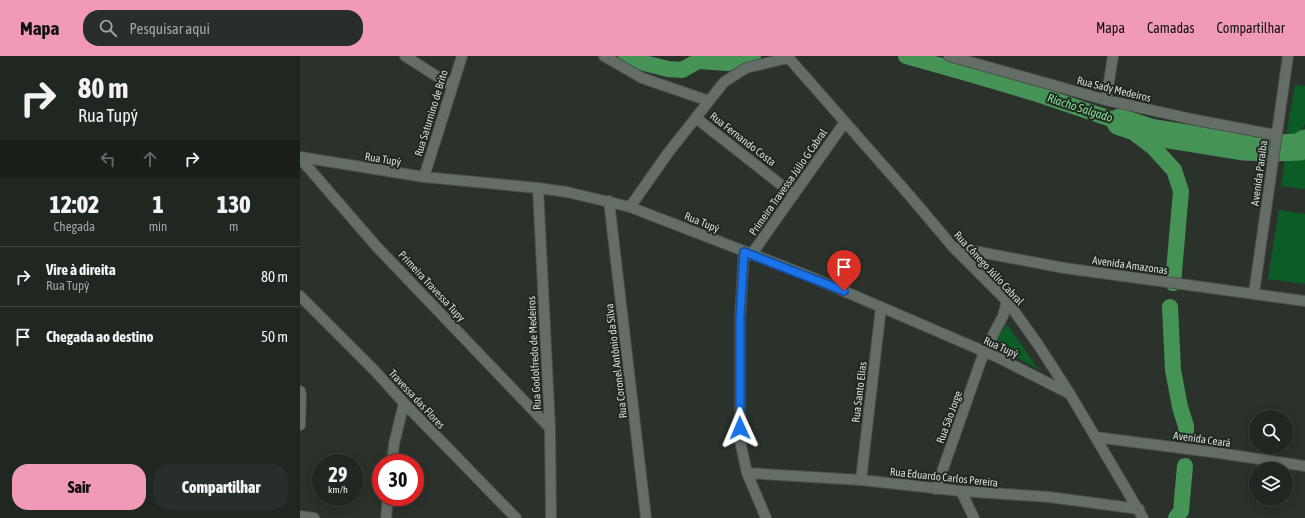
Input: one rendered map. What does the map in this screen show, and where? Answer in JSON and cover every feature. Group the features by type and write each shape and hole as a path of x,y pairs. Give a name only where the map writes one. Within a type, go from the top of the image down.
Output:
{"street":[{"path":"405,56 452,86"},
{"name":"Rua Saturnino de Brito","path":"424,177 462,56"},
{"name":"Rua Fernando Costa","path":"604,56 642,78 709,101"},
{"name":"Rua Sady Medeiros","path":"949,56 1106,100 1276,138"},
{"path":"1106,100 1113,56"},
{"name":"Avenida Paraíba","path":"1254,293 1288,56"},
{"path":"630,207 668,153 724,82 746,68 787,57"},
{"name":"Rua Cônego Júlio Cabral","path":"787,57 953,247 1007,301 1039,346 1070,394 1141,514"},
{"name":"Rua Fernando Costa","path":"696,118 794,195"},
{"name":"Primeira Travessa Júlio G Cabral","path":"748,254 794,195 845,122"},
{"name":"Rua Tupý","path":"300,157 424,177 567,192 630,207 881,307 997,357 1070,394"},
{"name":"Primeira Travessa Tupy","path":"300,157 376,246 550,428"},
{"name":"Rua Godolfredo de Medeiros","path":"538,188 550,428 552,518"},
{"name":"Rua Coronel Antônio da Silva","path":"609,201 646,518"},
{"name":"Avenida Amazonas","path":"953,247 1064,268 1305,301"},
{"path":"748,254 740,318 740,441 747,473 766,518"},
{"name":"Travessa das Flores","path":"300,296 375,371 404,403 516,518"},
{"name":"Rua São Jorge","path":"936,489 984,352 1003,316 1007,301"},
{"name":"Rua Santo Elias","path":"861,480 881,307"},
{"path":"300,391 300,425"},
{"path":"393,454 404,403"},
{"name":"Avenida Ceará","path":"1095,437 1305,466"},
{"name":"Rua Eduardo Carlos Pereira","path":"747,473 861,480 961,492 1049,497 1141,514"},
{"path":"961,492 974,518"},
{"path":"386,518 387,506"},
{"path":"300,516 314,518"}],"green space":[{"path":"1295,85 1305,86 1305,124 1299,133 1286,137"},
{"path":"1305,154 1305,189 1281,186 1285,160 1301,158"},
{"path":"1279,210 1305,214 1305,284 1268,279"},
{"path":"1007,324 1039,370 993,344"}],"waterway":[{"name":"Riacho Salgado","path":"626,56 636,61 668,69 682,70 698,61 728,63 753,56"},
{"name":"Riacho Salgado","path":"906,56 1034,93 1120,122 1154,148 1174,170 1181,191 1173,283"},
{"path":"1120,122 1150,132 1243,147 1300,147 1305,143"},
{"name":"Riacho Salgado","path":"1170,307 1173,370 1180,407 1186,426 1186,435"},
{"name":"Riacho Salgado","path":"1176,518 1181,511 1185,466"}],"route":[{"path":"740,428 740,318 744,252 844,291"}]}
